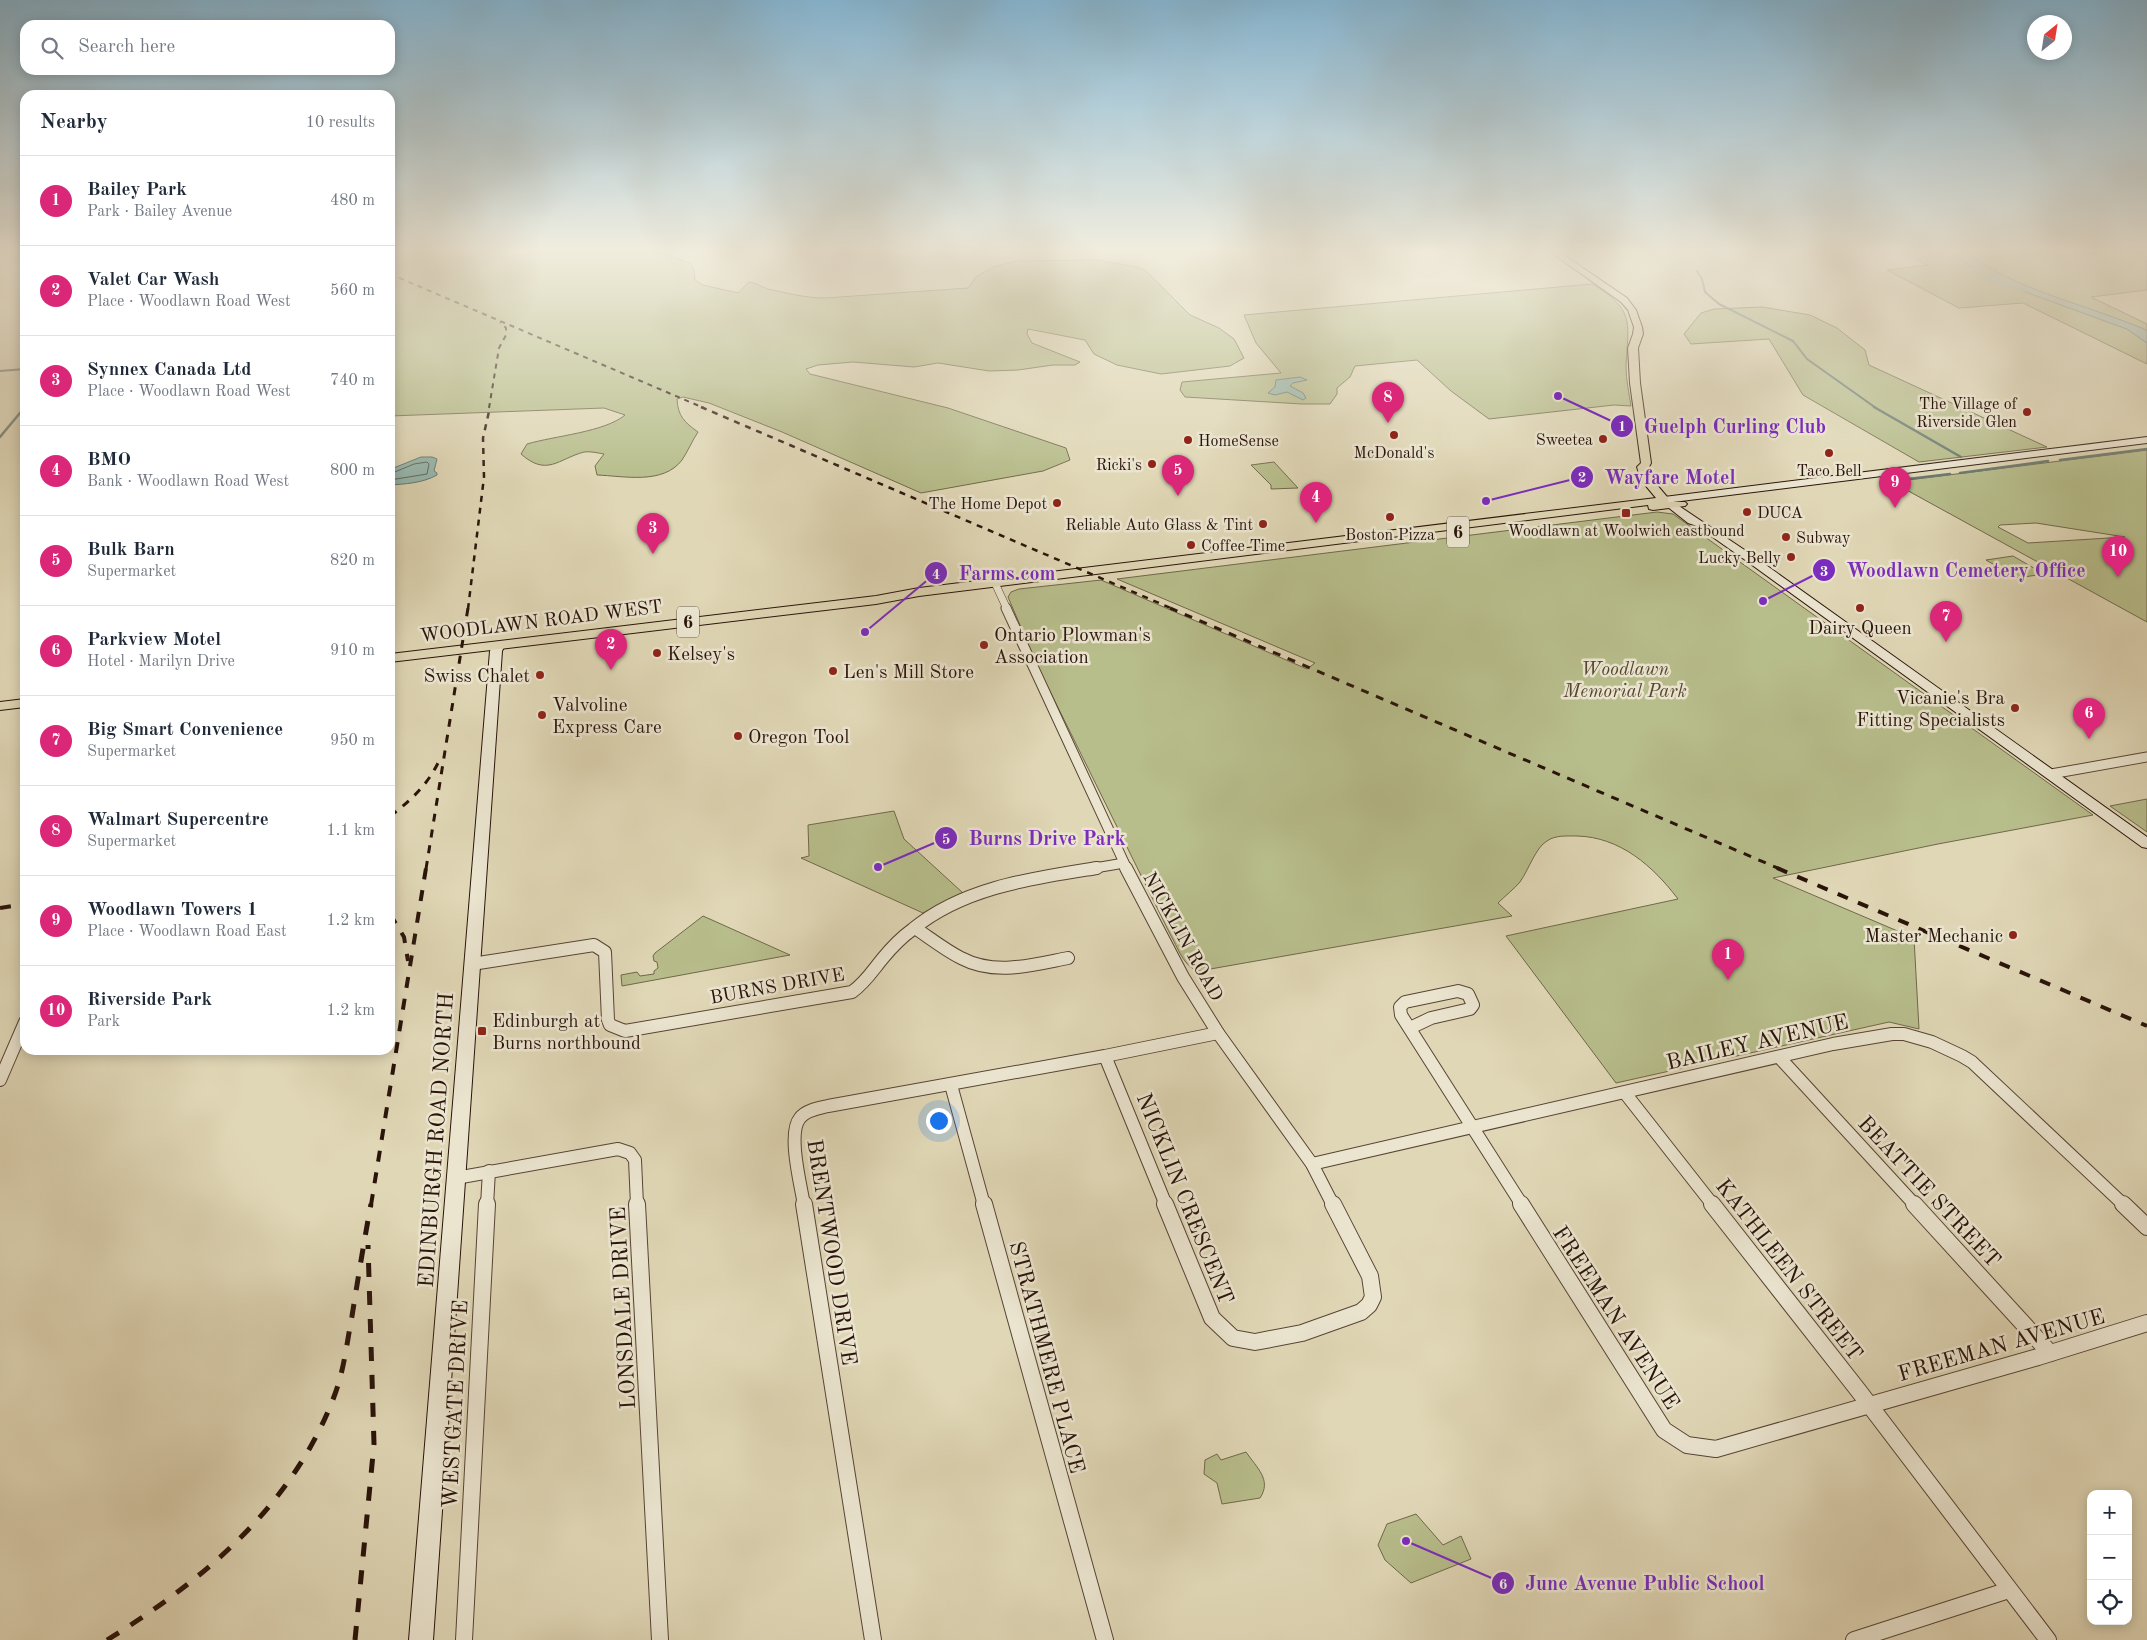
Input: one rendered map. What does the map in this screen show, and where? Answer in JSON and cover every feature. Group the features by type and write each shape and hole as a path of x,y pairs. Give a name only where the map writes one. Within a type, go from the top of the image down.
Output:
{"main road":[{"path":"1638,330 1633,348 1635,356 1635,383 1646,463 1643,467 1647,480 1692,521 1701,524 2147,844"},
{"path":"1672,502 1711,500 1715,495 1848,476 2147,440"},
{"name":"WOODLAWN ROAD WEST","path":"395,657 997,586 1672,502"},
{"name":"EDINBURGH ROAD NORTH","path":"421,1640 496,652 499,645"},
{"path":"0,706 20,704"}],"street":[{"name":"NICKLIN ROAD","path":"997,586 1124,864 1183,978 1218,1032"},
{"path":"2051,774 2147,757"},
{"name":"BURNS DRIVE","path":"472,964 531,953 598,946 605,952 608,1020 610,1025 625,1031 852,992 862,985 891,948 915,928 944,908 992,888 1124,864"},
{"path":"915,928 955,954 976,964 1011,968 1068,958"},
{"name":"FREEMAN AVENUE","path":"1410,1028 1431,1018 1470,1009 1473,1005 1472,1000 1468,994 1458,991 1405,1002 1400,1007 1401,1015 1664,1430 1687,1445 1716,1449 2050,1353 2147,1323"},
{"name":"BRENTWOOD DRIVE","path":"873,1640 796,1160 793,1128 799,1118 810,1110 1105,1056 1218,1032"},
{"name":"NICKLIN CRESCENT","path":"1105,1056 1212,1318 1226,1334 1241,1341 1259,1342 1291,1335 1361,1312 1369,1305 1373,1297 1370,1276 1312,1164 1218,1032"},
{"path":"0,1080 20,1034"},
{"name":"BAILEY AVENUE","path":"1312,1164 1470,1126 1625,1093 1833,1044 1892,1034 1904,1034 1947,1048 1972,1062 2147,1228"},
{"name":"BEATTIE STREET","path":"1779,1057 2050,1353"},
{"name":"STRATHMERE PLACE","path":"951,1085 1105,1640"},
{"name":"KATHLEEN STREET","path":"1625,1093 1870,1405 2048,1640"},
{"name":"LONSDALE DRIVE","path":"456,1178 618,1149 630,1153 635,1160 660,1640"},
{"name":"WESTGATE DRIVE","path":"464,1640 489,1171"},
{"path":"1854,1640 2009,1590"}],"green space":[{"path":"395,330 1028,330 1027,334 1032,343 1080,362 1075,365 1053,365 1018,370 989,371 938,363 914,367 853,362 818,365 806,369 810,374 948,408 1066,448 1070,460 1043,471 921,493 782,432 709,403 683,397 677,399 680,414 685,422 698,432 682,460 674,468 664,473 642,477 597,475 595,466 604,454 591,452 584,452 546,465 530,461 521,454 527,444 592,430 616,421 625,415 604,408 395,416"},
{"path":"1031,330 1221,330 1234,339 1244,358 1230,366 1161,374 1117,365 1094,354 1085,340"},
{"path":"1250,330 1628,330 1626,371 1631,406 1614,405 1489,419 1451,391 1417,360 1355,366 1350,377 1337,388 1337,394 1330,404 1185,397 1180,390 1182,382 1281,373 1256,343"},
{"path":"1688,330 1839,330 1865,350 1869,365 2047,447 1919,462 1803,395 1769,339 1691,344 1684,334"},
{"path":"2077,330 2128,330 2147,343 2147,364"},
{"path":"2147,450 2147,622 1892,482","holes":["2036,523 2125,537 2028,543 1998,527 2000,525"]},
{"path":"1274,462 1298,488 1271,489 1271,485 1251,465"},
{"name":"Woodlawn Memorial Park","path":"1657,512 1673,514 2093,815 1773,878 1914,938 1919,1029 1889,1022 1616,1083 1506,936 1678,899 1658,875 1634,856 1607,842 1577,836 1554,838 1539,848 1520,882 1498,903 1512,916 1199,971 1194,969 1185,961 1170,934 1038,667 1008,597 1011,592 1019,589 1101,580 1307,669 1315,663 1117,579"},
{"path":"2013,556 2044,574 2017,578 1986,560"},
{"path":"2147,799 2147,832 2110,806"},
{"path":"894,811 904,839 963,893 923,913 801,858 809,856 808,825"},
{"path":"703,916 790,955 622,986 621,975 637,972 640,976 654,974 654,971 658,968 653,956 655,953"},
{"path":"1246,1452 1262,1474 1264,1480 1263,1492 1260,1498 1222,1504 1217,1483 1204,1474 1205,1460 1217,1454 1221,1460"},
{"path":"1416,1514 1443,1545 1461,1536 1471,1559 1411,1583 1385,1560 1378,1545 1387,1524"}],"water":[{"path":"2128,330 2147,331 2147,343"},
{"path":"1300,377 1307,380 1293,383 1290,386 1303,393 1306,398 1303,400 1287,392 1275,395 1268,393 1275,387 1276,380"},
{"path":"421,457 437,459 434,471 437,475 408,484 395,485 395,467"}],"waterway":[{"path":"1770,330 1793,341 1807,359 1876,408"},
{"path":"0,371 20,369"},
{"path":"1874,407 1961,457"},
{"path":"0,437 20,413"},
{"path":"2060,460 2147,449"},
{"path":"1960,473 2048,461"},
{"path":"1891,481 1950,474"}],"railway":[{"path":"489,408 499,348 506,335 506,330"},
{"path":"520,330 704,408"},
{"path":"468,609 484,477 483,438 490,407"},
{"path":"701,407 1173,609"},
{"path":"426,869 468,608"},
{"path":"1170,608 1780,869"},
{"path":"395,812 418,792 430,777 439,761"},
{"path":"371,1205 426,868"},
{"path":"1777,868 2147,1026"},
{"path":"0,908 20,905"},
{"path":"395,922 404,937 408,961"},
{"path":"107,1640 178,1592 211,1565 242,1536 270,1505 296,1471 317,1434 335,1394 341,1375 371,1204"},
{"path":"355,1640 374,1444 368,1245"}],"place":[{"name":"Guelph Curling Club","path":"1558,396"},
{"name":"The Village of Riverside Glen","path":"2027,412"},
{"name":"Walmart Supercentre","path":"1388,423"},
{"name":"McDonald's","path":"1394,435"},
{"name":"Sweetea","path":"1603,439"},
{"name":"HomeSense","path":"1188,440"},
{"name":"Taco Bell","path":"1829,453"},
{"name":"Ricki's","path":"1152,464"},
{"name":"Bulk Barn","path":"1178,496"},
{"name":"Wayfare Motel","path":"1486,501"},
{"name":"The Home Depot","path":"1057,503"},
{"name":"Woodlawn Towers 1","path":"1895,508"},
{"name":"DUCA","path":"1747,512"},
{"name":"Woodlawn at Woolwich eastbound","path":"1626,513"},
{"name":"Boston Pizza","path":"1390,517"},
{"name":"BMO","path":"1316,523"},
{"name":"Reliable Auto Glass & Tint","path":"1263,524"},
{"name":"Subway","path":"1786,537"},
{"name":"Coffee Time","path":"1191,545"},
{"name":"Synnex Canada Ltd","path":"653,554"},
{"name":"Lucky Belly","path":"1791,557"},
{"name":"Riverside Park","path":"2118,577"},
{"name":"Woodlawn Cemetery Office","path":"1763,601"},
{"name":"Dairy Queen","path":"1860,608"},
{"name":"Farms.com","path":"865,632"},
{"name":"Big Smart Convenience","path":"1946,642"},
{"name":"Ontario Plowman's Association","path":"984,645"},
{"name":"Kelsey's","path":"657,653"},
{"name":"Valet Car Wash","path":"611,670"},
{"name":"Len's Mill Store","path":"833,671"},
{"name":"Swiss Chalet","path":"540,675"},
{"name":"Vicanie's Bra Fitting Specialists","path":"2015,708"},
{"name":"Valvoline Express Care","path":"542,715"},
{"name":"Oregon Tool","path":"738,736"},
{"name":"Parkview Motel","path":"2089,739"},
{"name":"Burns Drive Park","path":"878,867"},
{"name":"Master Mechanic","path":"2013,935"},
{"name":"Bailey Park","path":"1728,980"},
{"name":"Edinburgh at Burns northbound","path":"482,1031"},
{"name":"June Avenue Public School","path":"1406,1541"}]}
